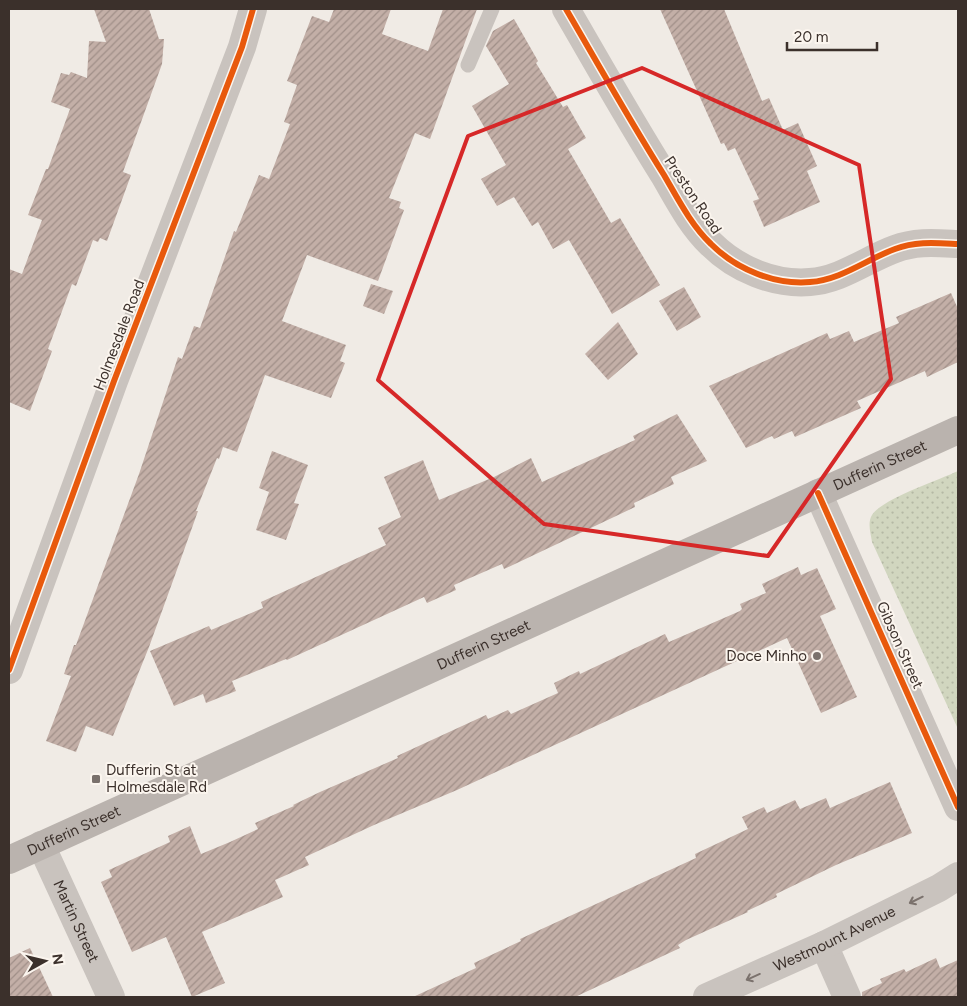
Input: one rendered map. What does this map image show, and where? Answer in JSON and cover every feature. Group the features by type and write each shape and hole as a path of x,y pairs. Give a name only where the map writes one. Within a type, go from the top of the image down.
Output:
{"main road":[{"name":"Dufferin Street","path":"9,860 958,430"}],"street":[{"name":"Holmesdale Road","path":"9,670 114,381 239,56 253,9"},
{"name":"Preston Road","path":"566,9 648,150 697,229 711,245 731,260 768,278 788,282 812,282 835,276 894,249 909,245 926,242 958,244"},
{"name":"Gibson Street","path":"818,493 958,807"},
{"name":"Martin Street","path":"41,845 111,997"},
{"name":"Westmount Avenue","path":"707,997 824,945 939,888 958,876"},
{"path":"824,945 847,997"}],"lane":[{"path":"468,65 492,9"}],"highlighted area":[{"path":"642,68 859,165 891,379 768,556 544,524 378,380 468,136"}],"green space":[{"path":"958,471 958,729 872,542 870,525 872,515 887,503 912,490"}],"building":[{"path":"94,9 149,9 159,39 164,39 162,64 123,172 131,175 107,241 100,238 98,242 93,240 76,286 72,284 48,349 52,351 30,411 9,402 9,269 22,274 42,220 28,215 46,169 48,169 70,109 51,102 61,73 69,75 71,72 87,78 89,41 106,42"},
{"path":"334,9 391,9 382,34 428,51 443,9 477,9 430,139 415,133 389,198 401,202 399,208 404,210 378,281 307,255 282,321 346,345 340,361 345,363 331,398 265,375 237,452 223,447 219,459 217,458 196,511 198,511 149,647 113,736 86,726 76,752 46,741 71,676 64,674 139,474 178,357 182,359 194,326 200,328 234,231 236,232 259,175 269,179 290,124 284,122 297,85 287,81 312,16 329,22"},
{"path":"660,9 724,9 762,101 769,98 783,130 798,123 817,166 807,171 820,202 764,227 753,201 759,199 735,148 728,151 724,143 721,144"},
{"path":"514,19 538,61 536,63 563,107 567,105 586,138 568,149 611,223 620,218 660,285 612,314 569,240 553,249 538,222 532,226 514,197 497,206 481,179 506,165 472,106 509,84 486,46 493,31"},
{"path":"371,284 393,291 384,314 363,306"},
{"path":"684,287 701,317 677,331 659,301"},
{"path":"951,293 958,309 958,362 927,377 925,371 857,401 861,408 795,437 792,431 774,439 772,436 746,448 709,386 827,333 830,339 849,331 854,342 899,323 896,317"},
{"path":"618,322 638,354 608,380 585,354"},
{"path":"677,414 707,461 671,477 674,484 634,503 635,507 504,569 502,564 454,585 456,590 427,603 424,597 287,660 232,681 236,691 206,703 203,694 174,706 150,651 209,626 211,630 263,608 261,602 386,545 378,528 401,517 384,477 423,460 439,500 494,477 531,458 542,482 635,440 633,436"},
{"path":"272,451 308,465 294,503 299,504 286,540 256,530 269,492 259,488"},
{"path":"798,567 801,575 817,568 836,609 820,616 857,697 821,713 787,638 457,790 305,857 309,865 275,880 283,897 202,932 225,983 192,997 166,937 132,952 101,882 112,877 109,870 170,842 168,836 190,826 201,854 230,842 258,829 255,823 398,758 397,756 486,715 488,719 508,710 511,714 558,693 554,683 579,671 580,674 665,634 669,642 740,611 742,609 740,604 766,593 762,584"},
{"path":"890,782 912,833 836,865 776,894 777,897 748,912 686,940 678,945 680,948 575,997 413,997 476,968 474,963 521,941 520,939 696,858 695,854 748,829 742,817 764,807 767,813 795,800 800,809 826,798 830,808"},
{"path":"30,948 53,997 9,997 9,958"},
{"path":"936,958 940,968 958,960 958,997 862,997 862,992 882,983 880,979 904,969 906,972"}],"cycle path":[{"path":"9,670 114,381 242,47 253,9"},
{"path":"566,9 685,211 704,237 732,261 756,274 769,278 783,281 810,282 843,273 903,246 926,243 958,244"},
{"path":"818,493 958,807"}],"place":[{"name":"Doce Minho","path":"817,656"},
{"name":"Dufferin St at Holmesdale Rd","path":"96,779"}]}
